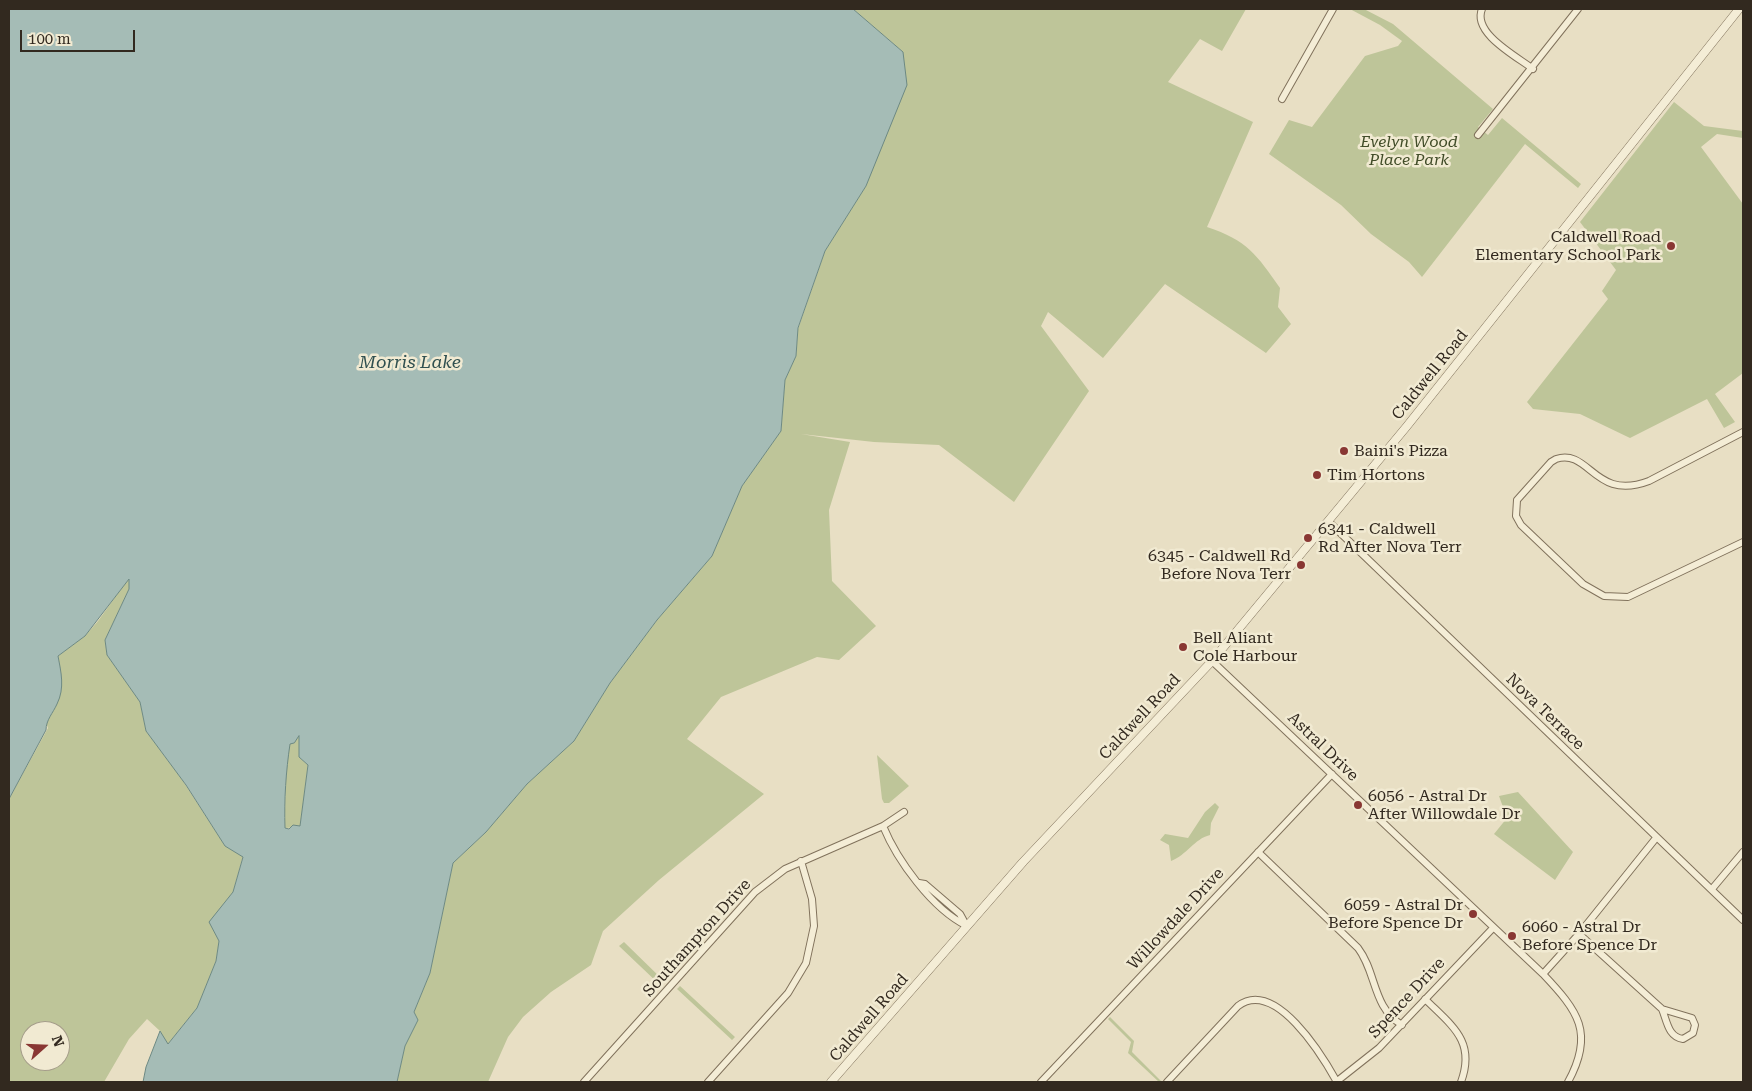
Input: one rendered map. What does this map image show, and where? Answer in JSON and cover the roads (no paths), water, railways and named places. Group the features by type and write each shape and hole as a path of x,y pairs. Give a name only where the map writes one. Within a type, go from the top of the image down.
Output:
{"street":[{"path":"1282,99 1334,9"},
{"path":"1482,9 1480,21 1485,32 1533,69"},
{"path":"1478,135 1533,69 1578,9"},
{"name":"Caldwell Road","path":"831,1082 967,926 1212,661 1329,522 1592,195 1738,9"},
{"path":"1743,432 1649,481 1633,486 1612,485 1600,479 1577,459 1567,457 1556,458 1516,500 1515,510 1521,525 1583,584 1594,592 1612,597 1635,595 1743,542"},
{"name":"Nova Terrace","path":"1329,522 1743,920"},
{"name":"Astral Drive","path":"1212,661 1543,974 1568,1001 1580,1026 1580,1052 1568,1082"},
{"name":"Willowdale Drive","path":"1041,1082 1332,774"},
{"name":"Southampton Drive","path":"584,1082 755,892 785,869 883,826 904,812"},
{"path":"883,826 896,854 919,883 925,884 960,914 967,926"},
{"path":"1543,974 1579,934 1656,838"},
{"path":"1258,852 1358,948 1367,963 1381,1005 1392,1018 1402,1025"},
{"path":"1712,889 1743,852"},
{"path":"708,1082 788,993 806,963 814,926 812,898 801,861"},
{"name":"Spence Drive","path":"1337,1082 1370,1058 1493,928"},
{"path":"1579,934 1662,1009 1689,1016 1695,1025 1693,1033 1683,1039 1675,1036 1668,1027 1662,1009"},
{"path":"1167,1082 1238,1006 1256,999 1269,1002 1293,1021 1324,1058 1337,1082"},
{"path":"1424,999 1457,1032 1466,1049 1467,1062 1461,1082"}],"water":[{"name":"Morris Lake","path":"9,9 853,9 903,52 907,85 866,186 825,251 798,328 796,356 785,380 781,431 742,486 712,556 657,620 610,683 574,741 527,784 486,832 453,863 430,973 414,1012 418,1020 405,1046 397,1082 143,1082 146,1067 160,1031 168,1044 197,1008 216,961 219,941 209,922 233,892 243,857 225,846 186,785 146,731 140,702 107,655 105,640 129,589 129,579 85,636 58,656 62,680 59,698 48,720 46,730 9,799","holes":["299,736 299,757 308,765 300,826 293,825 289,829 285,828 287,765 290,744 294,743"]}],"place":[{"name":"Caldwell Road Elementary School Park","path":"1671,246"},
{"name":"Baini's Pizza","path":"1344,451"},
{"name":"Tim Hortons","path":"1317,475"},
{"name":"6341 - Caldwell Rd After Nova Terr","path":"1308,538"},
{"name":"6345 - Caldwell Rd Before Nova Terr","path":"1301,565"},
{"name":"Bell Aliant Cole Harbour","path":"1183,647"},
{"name":"6056 - Astral Dr After Willowdale Dr","path":"1358,805"},
{"name":"6059 - Astral Dr Before Spence Dr","path":"1473,914"},
{"name":"6060 - Astral Dr Before Spence Dr","path":"1512,936"}],"park label":[{"name":"Evelyn Wood Place Park","path":"1409,151"}]}
